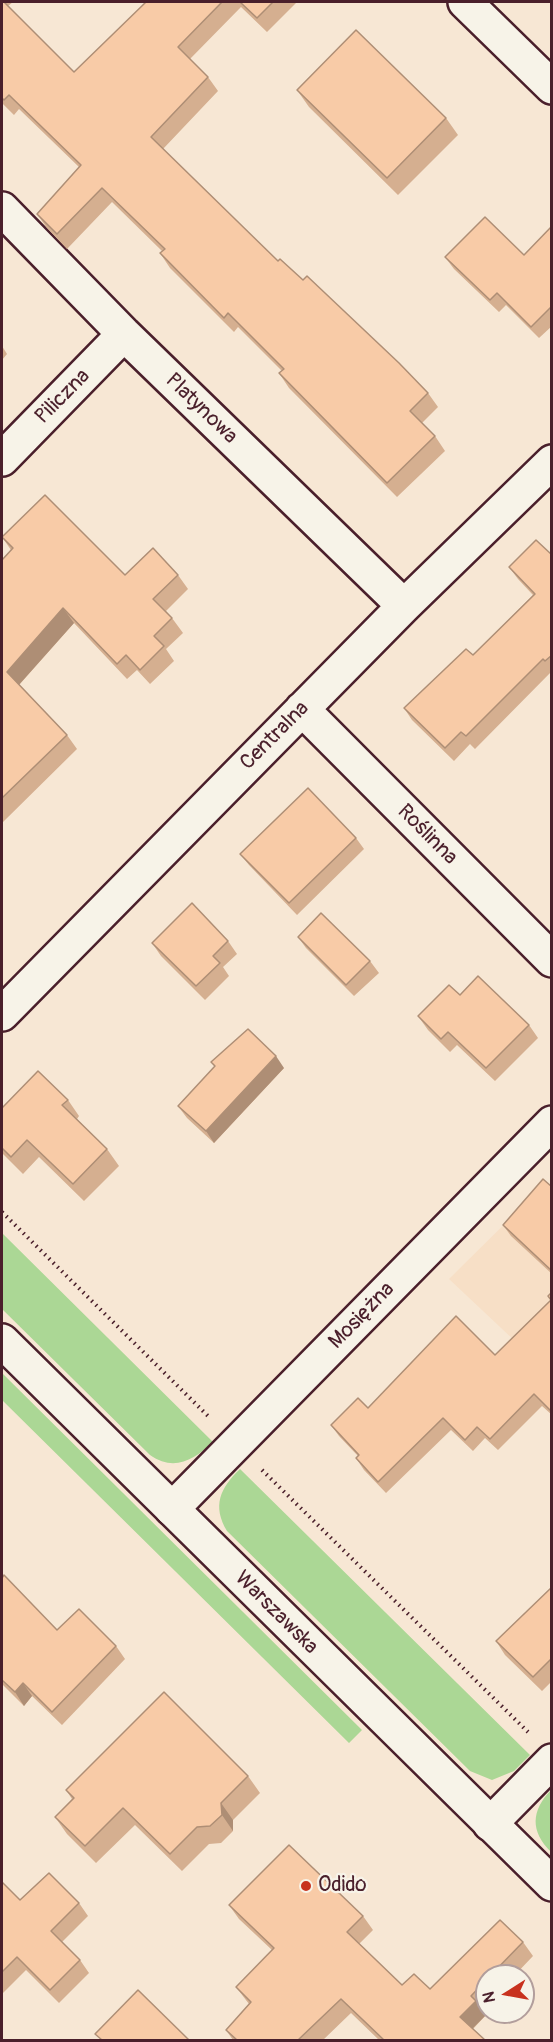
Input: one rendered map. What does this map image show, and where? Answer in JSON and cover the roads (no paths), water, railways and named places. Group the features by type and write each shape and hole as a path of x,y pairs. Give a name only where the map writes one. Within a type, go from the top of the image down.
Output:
{"street":[{"path":"465,2 552,87"},
{"name":"Platynowa","path":"2,209 124,334 404,606"},
{"name":"Piliczna","path":"2,459 124,334"},
{"name":"Centralna","path":"2,1014 404,606 552,462"},
{"name":"Roślinna","path":"302,709 552,960"},
{"name":"Mosiężna","path":"172,1509 552,1122"},
{"name":"Warszawska","path":"2,1341 552,1884"},
{"path":"490,1824 542,1749"}],"place":[{"name":"Odido","path":"306,1886"}]}
